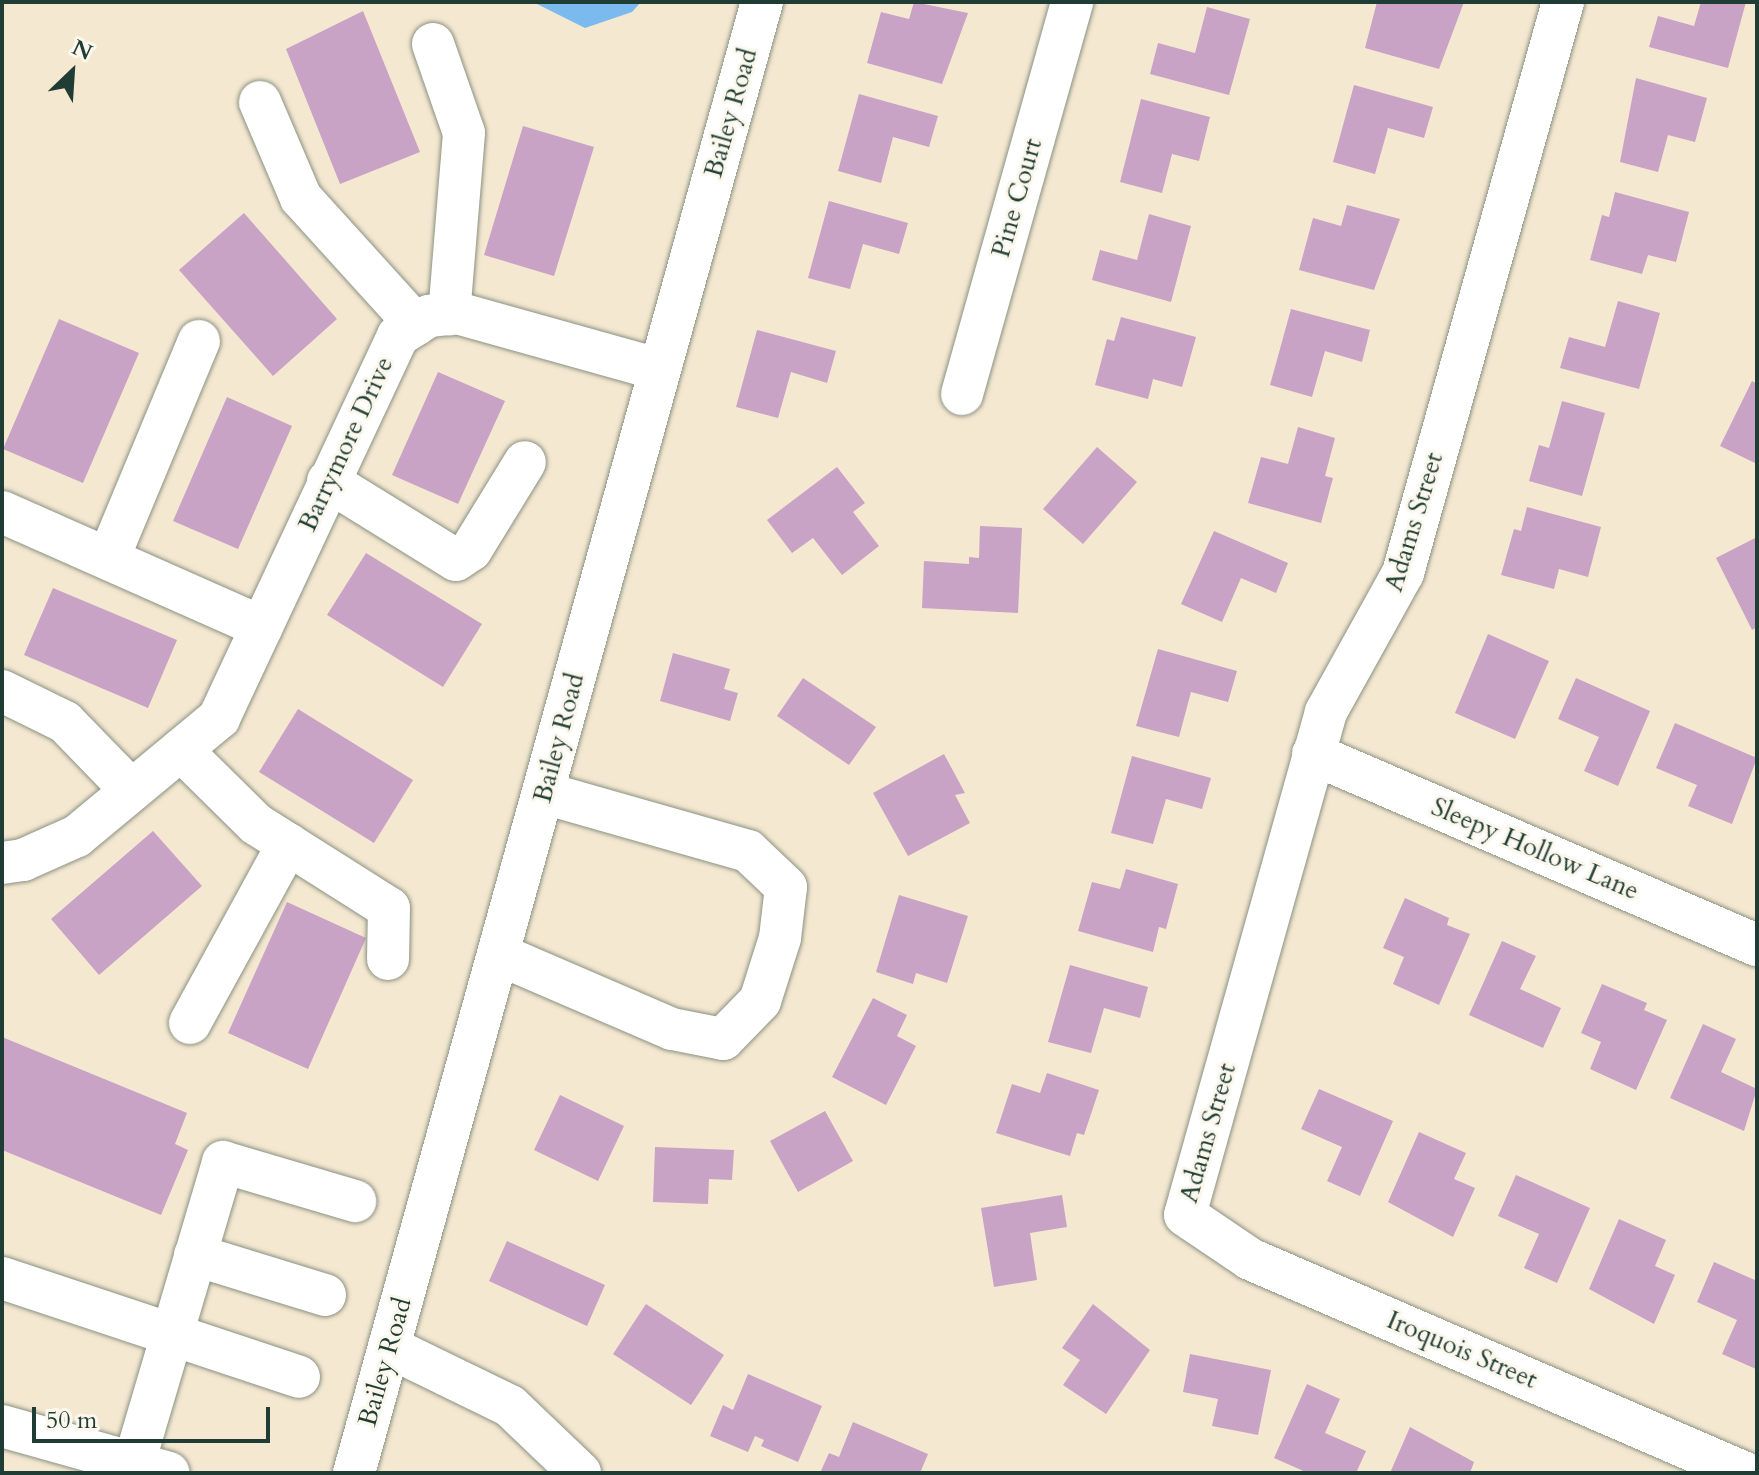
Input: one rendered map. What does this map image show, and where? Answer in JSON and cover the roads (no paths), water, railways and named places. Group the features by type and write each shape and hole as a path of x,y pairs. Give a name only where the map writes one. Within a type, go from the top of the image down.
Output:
{"street":[{"name":"Bailey Road","path":"354,1473 762,2"},
{"name":"Pine Court","path":"962,394 1072,2"},
{"name":"Adams Street","path":"1185,1215 1313,754 1344,671 1386,610 1403,573 1563,2"},
{"path":"432,319 464,133 433,44"},
{"path":"260,102 301,198 432,319 489,318 658,369"},
{"name":"Barrymore Drive","path":"2,863 23,860 77,836 219,718 380,366 398,336 432,319"},
{"path":"109,557 199,341"},
{"path":"328,481 456,560 471,550 525,462"},
{"path":"2,512 262,627"},
{"path":"2,691 65,722 131,790"},
{"path":"181,750 256,824 389,908 388,959"},
{"name":"Sleepy Hollow Lane","path":"1313,754 1757,945"},
{"path":"500,955 672,1029 723,1039 760,1001 780,938 786,887 748,851 545,793"},
{"path":"190,1023 288,844"},
{"path":"2,1426 151,1468 172,1335 223,1162 355,1201"},
{"name":"Iroquois Street","path":"1185,1215 1250,1259 1745,1473"},
{"path":"195,1255 325,1295"},
{"path":"2,1278 299,1377"},
{"path":"389,1347 510,1406 580,1473"}],"water":[{"path":"533,2 641,2 632,12 585,28"}]}
